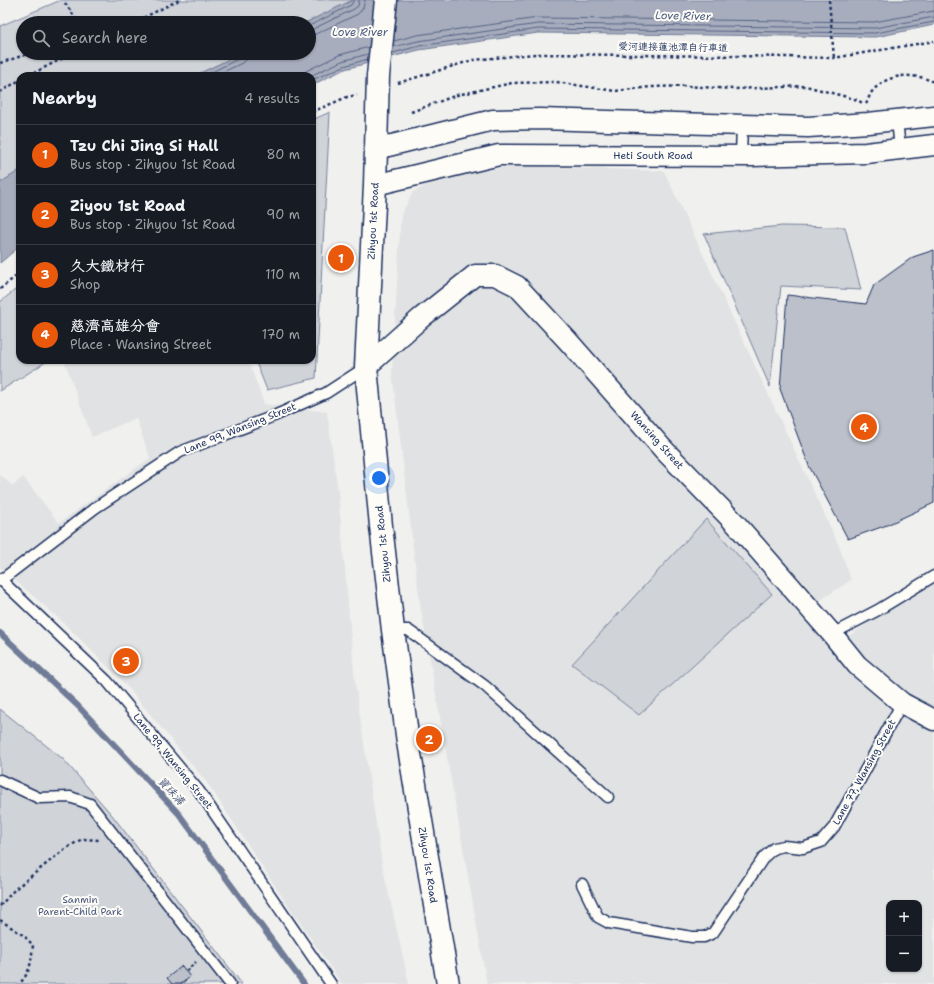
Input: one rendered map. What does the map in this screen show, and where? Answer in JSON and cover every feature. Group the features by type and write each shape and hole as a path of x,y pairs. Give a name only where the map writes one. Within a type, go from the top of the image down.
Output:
{"street":[{"name":"Zihyou 1st Road","path":"386,0 378,76 375,185 366,367 379,511 393,630 412,765 448,984"},
{"path":"376,149 493,120 540,119 808,127 934,116"},
{"name":"Heti South Road","path":"375,185 499,155 741,156 859,153 934,145"},
{"name":"Wansing Street","path":"366,367 421,318 475,275 495,275 517,286 664,449 736,524 832,634 857,665 902,703 934,720"}],"lane":[{"path":"897,120 900,149"},
{"path":"741,156 742,125"},
{"name":"Lane 99, Wansing Street","path":"331,984 199,791 107,680 0,580 95,508 180,452 274,416 326,393 366,367"},
{"path":"832,634 878,610 934,576"},
{"path":"393,630 408,630 484,686 608,797"},
{"name":"Lane 77, Wansing Street","path":"582,884 598,917 609,923 692,937 704,937 713,933 764,857 774,848 784,846 803,848 821,842 834,827 902,703"},
{"path":"0,780 39,798 70,798 90,804 230,984"}],"path":[{"path":"147,16 180,0"},
{"path":"829,0 834,58"},
{"path":"65,3 73,16"},
{"name":"愛河連接蓮池潭自行車道","path":"414,77 473,60 534,54 834,58 934,41"},
{"path":"0,64 16,58"},
{"path":"36,72 59,60"},
{"path":"411,112 457,95 512,83 556,82 615,91 651,87 686,86 733,89 806,86 858,100 866,105 871,93 878,86 899,75 921,77 934,82"},
{"path":"0,92 16,82"},
{"path":"316,110 347,97"},
{"path":"0,289 16,276"},
{"path":"0,906 21,885 65,849 82,839 99,840 105,845"},
{"path":"0,920 23,934 33,945 32,959 27,976 19,984"},
{"path":"192,956 201,967"},
{"path":"186,970 197,962"}],"shaded area":[{"path":"513,166 664,171 839,546 851,580 819,601 849,636 934,577 934,984 487,984 420,604 392,372 401,215 413,192 443,177"},
{"path":"65,364 249,364 264,404 327,412 338,492 355,683 382,864 409,984 342,984 208,784 124,683 64,623 0,567 0,475 13,486 23,477 59,523 150,458 136,418 92,437"}],"green space":[{"path":"61,0 353,0 316,18 316,16 23,16"},
{"path":"16,19 16,60 227,60 202,72 16,72 16,173 0,183 0,26"},
{"path":"330,112 316,378 267,390 257,364 316,364 316,118"},
{"path":"782,226 845,227 861,290 781,286 770,387 704,234"},
{"path":"16,289 16,364 43,364 0,391 0,302"},
{"path":"706,519 772,594 639,715 572,664"},
{"name":"Sanmin Parent-Child Park","path":"0,709 63,759 112,815 242,984 0,984"}],"water":[{"name":"Love River","path":"353,0 934,0 934,25 876,37 538,33 419,50 345,69 316,83 316,72 202,72 227,60 316,60 316,18"},
{"path":"16,173 16,249 0,263 0,183"}],"building":[{"path":"934,250 934,503 887,525 848,539 809,466 780,389 787,295 866,304 874,285 913,257"},
{"path":"182,966 190,977 181,984 172,984 167,978"}],"waterway":[{"name":"寶珠溝","path":"0,633 78,706 179,814 304,984"}],"place":[{"name":"Tzu Chi Jing Si Hall","path":"341,258"},
{"name":"慈濟高雄分會","path":"864,427"},
{"name":"久大鐵材行","path":"126,661"},
{"name":"Ziyou 1st Road","path":"429,739"}]}
